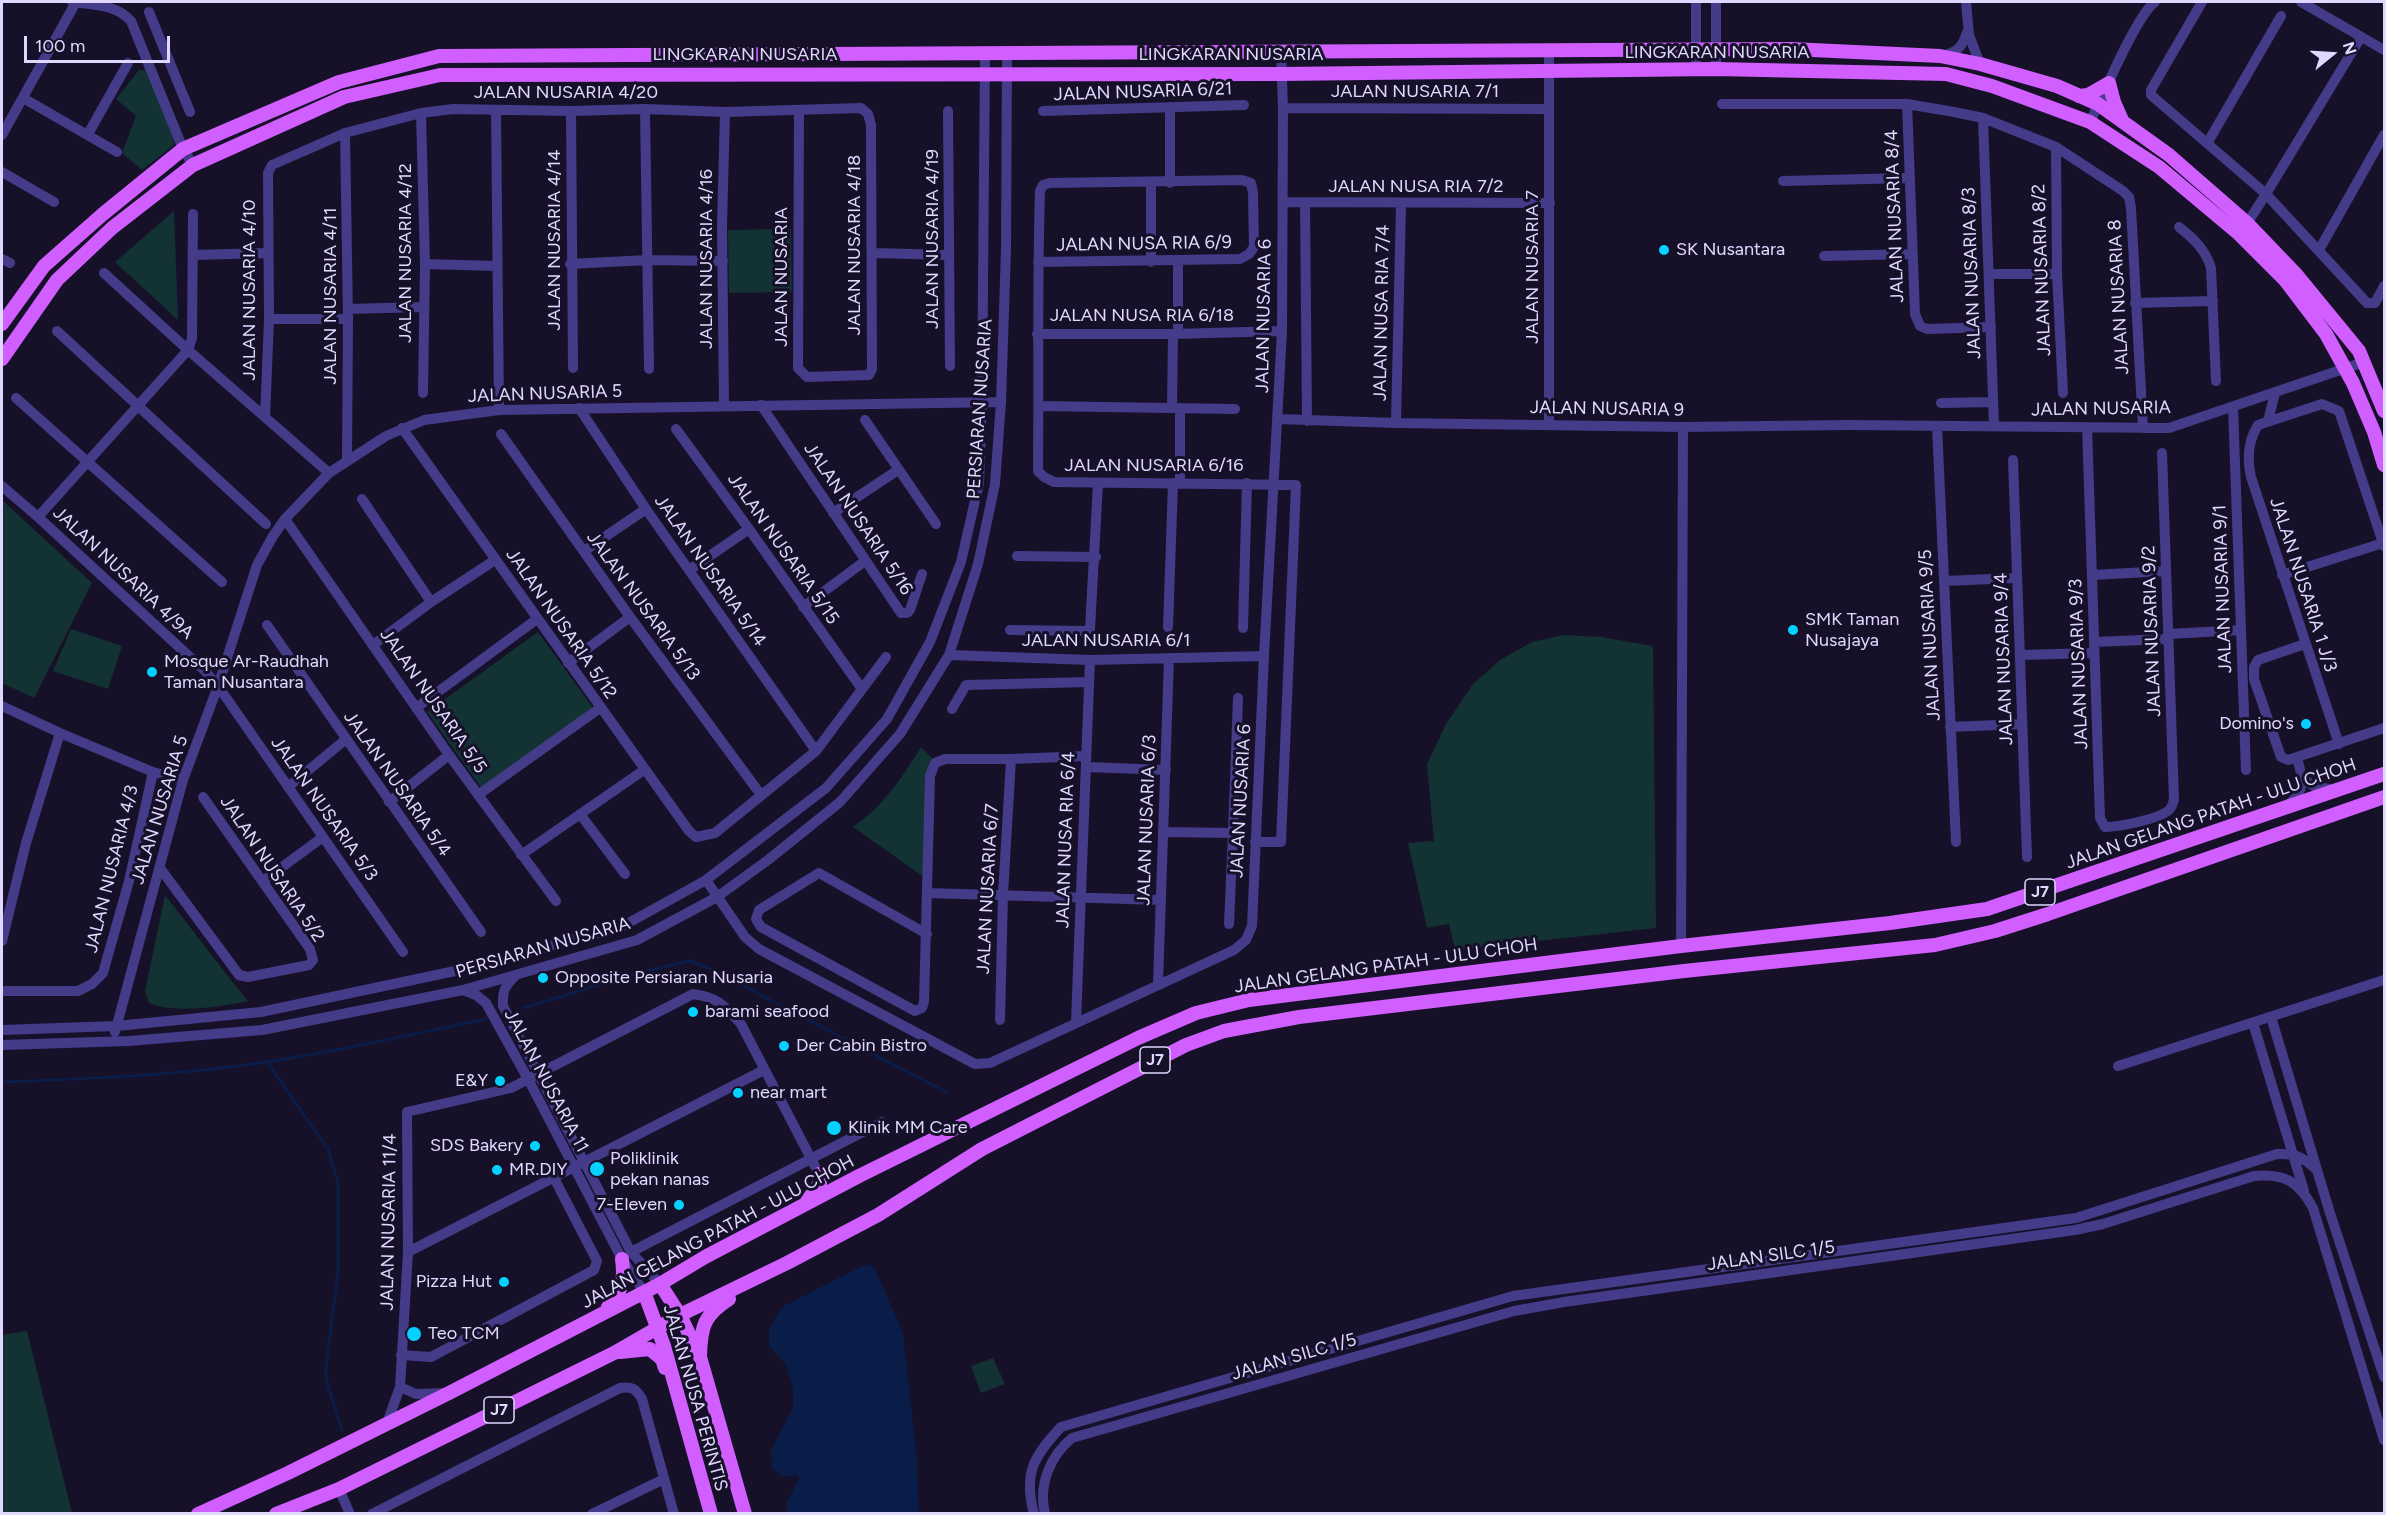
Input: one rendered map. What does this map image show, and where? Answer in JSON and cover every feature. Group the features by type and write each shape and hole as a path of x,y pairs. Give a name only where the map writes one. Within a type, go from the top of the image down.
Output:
{"main road":[{"name":"LINGKARAN NUSARIA","path":"2,324 44,266 183,149 339,82 439,56 1716,48 1791,49 1940,57 1980,64 2057,86 2098,104 2169,155 2243,229 2326,334 2346,369 2374,432 2385,465"},
{"name":"LINGKARAN NUSARIA","path":"2,359 57,280 112,228 193,165 344,97 440,75 1281,74 1696,69 1946,74 1992,86 2090,122 2158,167 2243,229 2295,273 2348,335 2364,362 2385,411"},
{"path":"2079,96 2088,95 2109,82 2114,102 2123,122"},
{"name":"JALAN GELANG PATAH - ULU CHOH","path":"198,1514 288,1473 449,1393 660,1284 705,1257 859,1176 1138,1038 1196,1013 1249,1000 1681,946 1890,923 1987,909 2288,805 2385,774"},
{"name":"J7","path":"276,1514 339,1489 614,1353 658,1326 787,1263 878,1215 982,1149 1186,1045 1224,1031 1299,1017 1684,971 1935,945 1995,931 2048,914 2385,797"},
{"path":"819,1174 832,1183 859,1176"},
{"path":"793,1211 809,1200 816,1191 820,1183 819,1174"},
{"path":"600,1315 618,1295 626,1255"},
{"path":"700,1358 701,1332 706,1319 717,1306 787,1263"},
{"name":"JALAN NUSA PERINTIS","path":"660,1284 680,1315 700,1358 745,1514"},
{"name":"JALAN NUSA PERINTIS","path":"644,1292 658,1326 711,1514"},
{"path":"614,1353 650,1349 656,1353 662,1359 677,1398"}],"street":[{"path":"2,135 73,2 109,7 125,14 131,21 183,149 193,165"},
{"path":"1696,2 1696,69"},
{"path":"1716,2 1716,69"},
{"path":"1966,2 1972,47 1980,64"},
{"path":"2090,122 2135,29 2149,6 2155,2"},
{"path":"2202,2 2151,90 2151,95 2266,194 2367,303 2371,305 2375,303 2385,286"},
{"path":"2301,2 2385,50"},
{"path":"2318,12 2325,2"},
{"path":"149,12 190,112"},
{"path":"2208,142 2281,16"},
{"path":"1940,57 1960,49 1964,44 1968,26"},
{"path":"2243,229 2361,37"},
{"name":"JALAN NUSARIA 7","path":"1549,50 1549,425"},
{"name":"JALAN NUSARIA 6","path":"706,880 745,938 759,949 975,1064 990,1063 1234,950 1246,940 1252,926 1282,331 1281,52"},
{"name":"PERSIARAN NUSARIA","path":"2,1030 116,1026 261,1012 474,967 622,926 706,880 826,788 887,719 930,642 961,562 979,483 982,402 985,54"},
{"name":"PERSIARAN NUSARIA","path":"2,1045 114,1041 262,1030 463,990 637,940 717,897 768,860 840,802 900,734 949,655 978,564 995,484 1001,402 1006,249 1007,54"},
{"path":"88,134 128,63"},
{"path":"22,98 117,152"},
{"name":"JALAN NUSARIA 8","path":"1722,104 1907,105 1983,118 2056,147 2129,197 2132,208 2143,428"},
{"name":"JALAN NUSARIA 6/21","path":"1043,111 1244,105"},
{"name":"JALAN NUSARIA 8/4","path":"1907,105 1915,314 1920,326 1927,329 1991,327"},
{"path":"1170,107 1170,183 1050,183 1043,185 1040,191 1037,334 1039,406 1235,409"},
{"name":"JALAN NUSARIA 4/20","path":"272,165 345,133 421,113 453,110 799,111 861,108 868,114"},
{"name":"JALAN NUSARIA 7/1","path":"1283,108 1548,109"},
{"path":"645,109 649,369"},
{"path":"496,110 499,410"},
{"name":"JALAN NUSARIA 4/14","path":"571,111 570,264 573,368"},
{"name":"JALAN NUSARIA 4/16","path":"724,406 725,111"},
{"name":"JALAN NUSARIA","path":"799,111 798,368 807,377 863,377 869,375"},
{"name":"JALAN NUSARIA 4/19","path":"948,111 950,366"},
{"name":"JALAN NUSARIA 4/12","path":"421,113 425,264 423,393"},
{"name":"JALAN NUSARIA 4/18","path":"868,114 871,125 873,252 872,369 869,375"},
{"name":"JALAN NUSARIA 8/3","path":"1983,118 1994,426"},
{"name":"JALAN NUSARIA 4/11","path":"345,133 348,314 347,459"},
{"path":"2319,250 2385,135"},
{"name":"JALAN NUSARIA 8/2","path":"2056,147 2057,274 2063,393"},
{"name":"JALAN NUSARIA 4/10","path":"265,417 269,319 268,173 272,165"},
{"path":"2,172 54,202"},
{"path":"1784,181 1910,178"},
{"name":"JALAN NUSA RIA 6/9","path":"1038,262 1240,259 1249,254 1254,247 1251,183 1242,180 1170,183"},
{"path":"1151,182 1151,262"},
{"name":"JALAN NUSA RIA 7/2","path":"1282,202 1550,203"},
{"path":"1305,203 1307,421"},
{"name":"JALAN NUSA RIA 7/4","path":"1396,423 1401,204"},
{"path":"38,517 188,350 192,338 193,214"},
{"path":"2179,226 2193,238 2210,263 2216,381"},
{"path":"873,252 949,255"},
{"path":"193,255 267,253"},
{"path":"1824,256 1913,254"},
{"path":"570,264 648,260 723,261"},
{"path":"1168,627 1177,483 1175,334 1178,261"},
{"path":"425,264 497,266"},
{"path":"104,273 328,473"},
{"path":"1989,274 2057,274"},
{"path":"2135,303 2213,301"},
{"path":"269,319 423,307"},
{"path":"57,331 266,524"},
{"name":"JALAN NUSA RIA 6/18","path":"1037,334 1282,331"},
{"name":"JALAN NUSARIA","path":"1937,426 2169,428 2364,362"},
{"path":"2268,421 2275,393"},
{"path":"16,398 222,582"},
{"path":"982,402 1001,402"},
{"name":"JALAN NUSARIA 5","path":"116,1026 183,780 218,686 257,565 285,519 328,473 347,459 402,428 452,414 579,408 982,402"},
{"path":"1941,403 1994,402"},
{"path":"2268,421 2322,404 2339,411 2384,545 2282,575"},
{"name":"JALAN NUSARIA 5/16","path":"761,405 901,613 907,613 910,610 922,574"},
{"name":"JALAN NUSARIA 6/16","path":"1039,406 1038,471 1054,482 1296,485 1281,842 1255,842"},
{"name":"JALAN NUSARIA 9/1","path":"2233,407 2246,770"},
{"name":"JALAN NUSARIA 5/14","path":"579,408 646,509 816,751"},
{"name":"JALAN NUSARIA 9","path":"1278,419 1683,427 1937,426"},
{"path":"865,420 936,524"},
{"name":"JALAN NUSARIA 1 J/3","path":"2268,421 2258,425 2252,435 2248,463 2251,477 2339,744"},
{"name":"JALAN NUSARIA 9/5","path":"1937,426 1956,842"},
{"path":"1681,946 1683,427"},
{"name":"JALAN NUSARIA 9/3","path":"2087,427 2100,818 2104,827 2116,827 2163,814 2171,808"},
{"name":"JALAN NUSARIA 5/12","path":"402,428 689,831 696,837 715,833 761,795"},
{"name":"JALAN NUSARIA 5/15","path":"676,429 862,689"},
{"name":"JALAN NUSARIA 5/13","path":"501,434 630,617 761,795"},
{"name":"JALAN NUSARIA 9/2","path":"2162,453 2174,800 2171,808"},
{"name":"JALAN NUSARIA 9/4","path":"2013,460 2027,857"},
{"path":"833,513 898,470"},
{"path":"1010,630 1084,631 1090,629 1096,557 1098,483"},
{"path":"1243,628 1247,483"},
{"name":"JALAN NUSARIA 4/9A","path":"2,486 204,670 218,686"},
{"path":"362,500 431,602"},
{"path":"584,551 646,509"},
{"name":"JALAN NUSARIA 5/5","path":"285,519 449,755 556,902"},
{"path":"689,570 749,529"},
{"path":"1017,556 1096,557"},
{"path":"373,645 431,602 495,560"},
{"path":"803,607 865,561"},
{"path":"2092,575 2166,571"},
{"path":"1944,581 2017,578"},
{"path":"568,663 630,617"},
{"path":"416,708 537,619"},
{"name":"JALAN NUSARIA 5/4","path":"267,625 481,932"},
{"path":"2020,655 2168,636 2241,630"},
{"path":"2305,644 2259,660 2254,667 2254,679 2282,757 2288,760 2297,758 2385,728"},
{"name":"JALAN NUSARIA 6/1","path":"949,655 1090,660 1264,656"},
{"path":"761,795 816,751 886,657"},
{"name":"JALAN NUSARIA 6/3","path":"1158,984 1169,658"},
{"name":"JALAN NUSA RIA 6/4","path":"1076,1022 1090,660"},
{"path":"952,709 966,685 1089,682"},
{"name":"JALAN NUSARIA 5/3","path":"218,686 403,952"},
{"path":"1229,924 1238,698"},
{"path":"2,706 153,772 183,780"},
{"path":"478,795 600,708"},
{"path":"1950,728 2022,724"},
{"path":"2,941 26,843 60,733"},
{"path":"288,787 345,740"},
{"path":"389,802 449,755"},
{"path":"2288,805 2300,791 2303,779 2297,758"},
{"path":"927,934 819,873 759,910 756,919 760,927 915,1011 922,1008 924,1002 927,934 930,777 935,763 945,759 1086,761 1166,770"},
{"name":"JALAN NUSARIA 6/7","path":"1000,1020 1003,894 1011,759"},
{"path":"521,855 644,770"},
{"name":"JALAN NUSARIA 4/3","path":"2,991 78,992 92,984 103,973 129,881 153,772"},
{"path":"2303,779 2314,786 2334,790"},
{"name":"JALAN NUSARIA 5/2","path":"160,868 239,975 248,977 309,965 313,960 310,949 203,796"},
{"path":"580,814 626,874"},
{"path":"1164,832 1233,833"},
{"path":"263,880 323,837"},
{"path":"927,893 1161,900"},
{"name":"JALAN NUSARIA 11","path":"518,974 505,986 502,1006 574,1168 626,1255 660,1284"},
{"path":"2118,1066 2385,980"},
{"name":"JALAN NUSARIA 11","path":"463,990 476,995 486,1003 585,1162 644,1292"},
{"path":"533,1076 693,994 711,996 725,1006 741,1024 819,1174"},
{"path":"2271,1017 2317,1170 2385,1377"},
{"path":"2253,1023 2304,1191 2313,1208 2385,1440"},
{"path":"114,1041 116,1026"},
{"path":"408,1252 764,1070"},
{"path":"2269,1077 2287,1071"},
{"name":"JALAN NUSARIA 11/4","path":"387,1423 400,1387 408,1252 407,1112 511,1088 533,1076"},
{"path":"626,1255 882,1122"},
{"path":"2292,1153 2304,1158 2317,1170"},
{"name":"JALAN SILC 1/5","path":"1034,1514 1028,1489 1032,1464 1045,1444 1061,1427 1513,1296 2076,1218 2252,1161 2292,1153"},
{"name":"JALAN SILC 1/5","path":"1045,1514 1044,1485 1050,1465 1061,1447 1072,1438 1514,1311 2075,1230 2103,1224 2254,1176 2273,1175 2287,1179 2304,1191"},
{"path":"401,1355 431,1357 594,1270 597,1261 554,1178"},
{"path":"372,1514 620,1388 630,1386 642,1399 674,1514"},
{"path":"400,1387 416,1394 449,1393"},
{"path":"592,1514 664,1479"},
{"path":"339,1489 350,1514"}],"green space":[{"path":"139,70 147,70 174,145 142,170 122,153 136,116 116,99"},
{"path":"174,211 178,320 115,262"},
{"path":"791,229 792,292 729,293 728,230"},
{"path":"2,500 92,583 34,698 2,683"},
{"path":"71,629 122,646 108,689 53,671"},
{"path":"538,632 593,708 482,789 427,712"},
{"path":"1563,635 1601,637 1653,646 1656,928 1455,950 1449,924 1427,928 1408,843 1434,841 1427,764 1446,724 1473,684 1500,660 1532,642"},
{"path":"921,747 935,761 925,878 853,827 874,810 891,791"},
{"path":"165,895 248,1001 184,1009 149,1003 145,991"},
{"path":"27,1331 72,1513 2,1513 2,1335"},
{"path":"993,1358 1005,1384 981,1393 971,1366"}],"water":[{"path":"870,1265 875,1269 903,1333 917,1459 919,1513 788,1513 786,1503 799,1480 797,1475 782,1477 772,1468 771,1450 793,1408 793,1388 785,1363 769,1346 769,1329 782,1307 862,1266"}],"waterway":[{"path":"524,1008 634,974 690,961 711,969 946,1092"},
{"path":"2,1082 150,1075 270,1062 486,1019"},
{"path":"267,1062 328,1149 338,1182 338,1273 326,1379 342,1430"}],"place":[{"name":"SK Nusantara","path":"1664,250"},
{"name":"SMK Taman Nusajaya","path":"1793,630"},
{"name":"Mosque Ar-Raudhah Taman Nusantara","path":"152,672"},
{"name":"Domino's","path":"2306,724"},
{"name":"Opposite Persiaran Nusaria","path":"543,978"},
{"name":"barami seafood","path":"693,1012"},
{"name":"Der Cabin Bistro","path":"784,1046"},
{"name":"E&Y","path":"500,1081"},
{"name":"near mart","path":"738,1093"},
{"name":"Klinik MM Care","path":"834,1128"},
{"name":"SDS Bakery","path":"535,1146"},
{"name":"Poliklinik pekan nanas","path":"597,1169"},
{"name":"MR.DIY","path":"497,1170"},
{"name":"7-Eleven","path":"679,1205"},
{"name":"Pizza Hut","path":"504,1282"},
{"name":"Teo TCM","path":"414,1334"}]}
